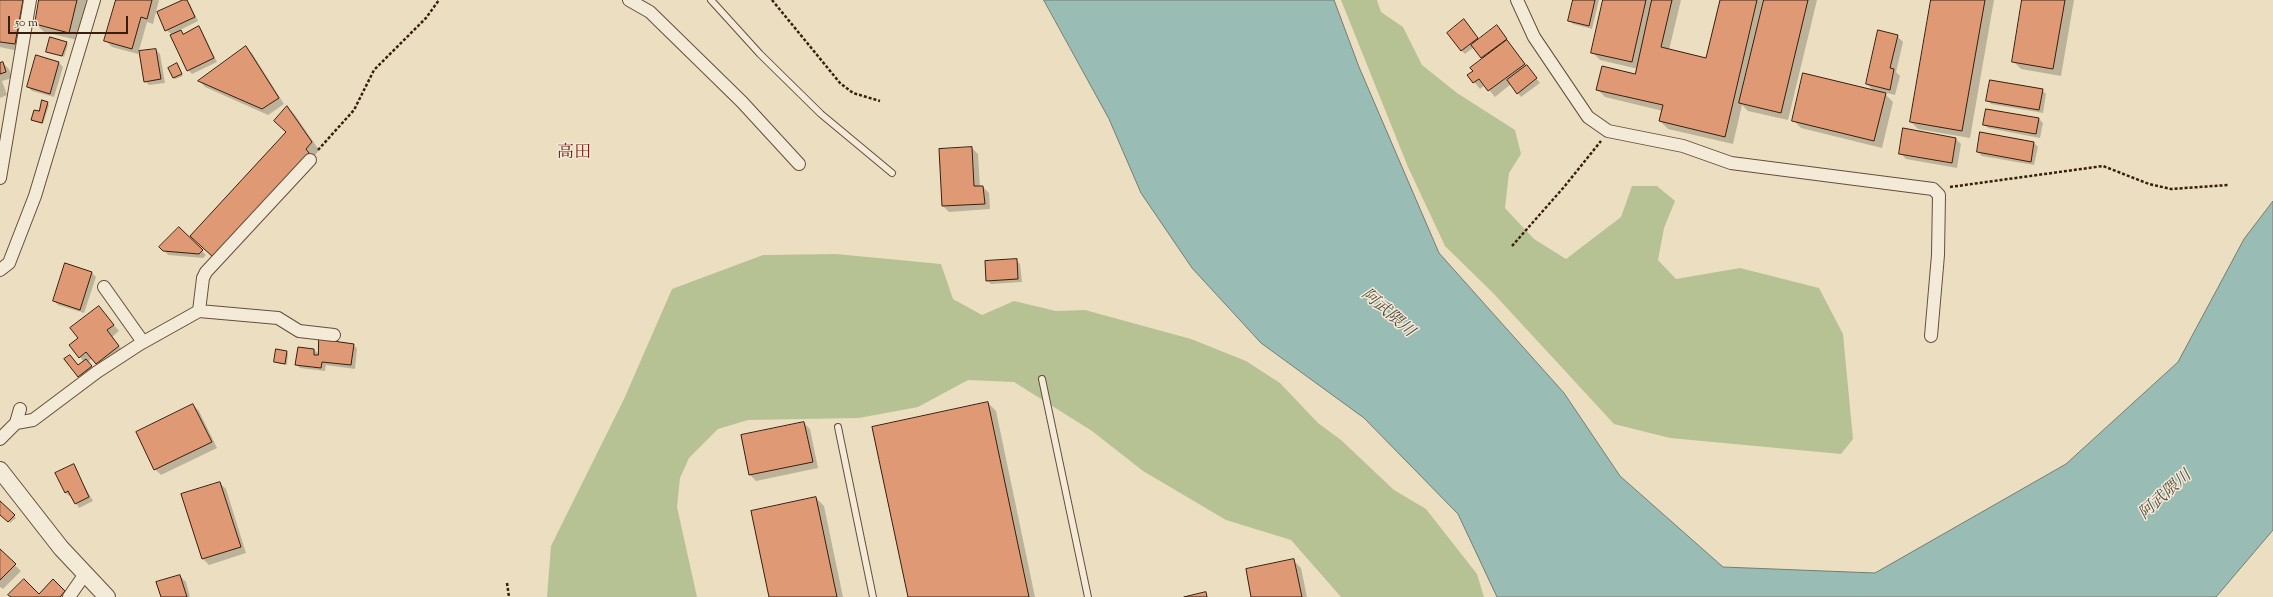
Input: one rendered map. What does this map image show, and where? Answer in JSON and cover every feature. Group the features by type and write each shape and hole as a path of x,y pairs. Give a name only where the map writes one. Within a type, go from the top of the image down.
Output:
{"street":[{"path":"0,178 30,0"},
{"path":"0,270 9,263 35,196 94,0"},
{"path":"629,0 650,12 742,102 799,164"},
{"path":"1517,0 1534,37 1588,118 1608,131 1683,146 1731,163 1933,189 1940,195 1938,255 1931,336"},
{"path":"199,311 203,278 206,272 310,160"},
{"path":"104,287 144,342"},
{"path":"16,423 33,420 97,372 144,342 199,311 278,318 299,331 334,335"},
{"path":"0,439 16,423 20,409"},
{"path":"0,470 61,548 107,597"},
{"path":"69,597 85,574"}],"lane":[{"path":"710,0 760,54 821,114 892,173"},
{"path":"1042,379 1088,597"},
{"path":"838,427 873,597"}],"path":[{"path":"310,160 354,110 374,70 426,18 439,0"},
{"path":"772,0 840,83 853,93 880,101"},
{"path":"1512,246 1564,187 1608,131"},
{"path":"1933,189 2103,166 2149,184 2171,190 2228,185"},
{"path":"507,583 510,597"}],"green space":[{"path":"1341,0 1377,0 1381,12 1403,27 1422,65 1457,93 1515,130 1521,154 1509,173 1505,208 1534,239 1566,259 1621,217 1632,186 1657,186 1675,201 1664,228 1658,260 1676,279 1740,268 1819,288 1843,334 1853,439 1841,454 1670,438 1614,424 1494,294 1445,246 1408,167"},
{"path":"836,254 941,264 953,299 982,315 1014,301 1056,311 1085,310 1191,339 1246,361 1280,383 1318,423 1341,440 1394,490 1426,509 1477,574 1484,597 1341,597 1291,540 1226,520 1143,471 1092,431 1014,382 968,380 918,407 859,418 748,420 718,429 689,458 680,478 677,507 697,597 547,597 551,546 624,399 672,289 763,255"}],"water":[{"name":"阿武隈川","path":"1044,0 1334,0 1359,67 1439,253 1564,393 1620,476 1723,567 1875,573 2066,464 2178,362 2244,239 2273,201 2273,530 2216,597 1497,597 1458,514 1364,418 1261,343 1192,268 1141,193 1109,119"}],"building":[{"path":"0,0 23,0 15,44 0,42"},
{"path":"39,0 77,0 69,33 35,24"},
{"path":"116,0 152,0 147,19 141,17 132,49 104,41"},
{"path":"183,0 187,0 195,17 165,31 157,12"},
{"path":"1573,0 1595,0 1589,26 1568,21"},
{"path":"1603,0 1646,0 1632,62 1591,53"},
{"path":"1652,0 1672,0 1661,47 1706,58 1720,0 1757,0 1725,137 1659,121 1663,105 1596,90 1602,66 1635,74"},
{"path":"1764,0 1808,0 1781,113 1739,103"},
{"path":"1931,0 1985,0 1962,131 1910,122"},
{"path":"2022,0 2065,0 2053,69 2012,62"},
{"path":"1464,19 1478,38 1461,51 1447,33"},
{"path":"1497,25 1507,39 1481,58 1471,45"},
{"path":"199,26 214,58 187,71 170,35 181,30 183,34"},
{"path":"1878,30 1898,35 1890,68 1894,69 1890,90 1866,84"},
{"path":"50,37 67,42 62,56 46,52"},
{"path":"1507,40 1525,64 1488,91 1479,79 1473,83 1467,75 1473,71 1470,68"},
{"path":"246,46 279,98 262,109 198,81"},
{"path":"156,49 161,79 144,82 139,51"},
{"path":"36,55 59,62 50,94 27,87"},
{"path":"3,62 6,72 0,74 0,63"},
{"path":"177,63 182,74 173,78 168,68"},
{"path":"1527,65 1537,78 1517,94 1507,80"},
{"path":"1803,73 1886,93 1874,141 1792,121"},
{"path":"1990,80 2043,89 2039,110 1986,101"},
{"path":"42,100 48,102 42,123 31,120 34,110 39,111"},
{"path":"287,106 312,142 306,149 309,153 213,257 190,236 286,132 274,121"},
{"path":"1986,109 2039,118 2036,134 1983,125"},
{"path":"1903,128 1956,138 1952,163 1899,154"},
{"path":"1980,132 2034,142 2031,162 1977,152"},
{"path":"972,147 974,186 983,186 985,204 942,206 939,149"},
{"path":"179,227 203,250 199,254 163,251 159,247"},
{"path":"1017,259 1018,279 986,281 985,261"},
{"path":"65,263 92,272 80,310 53,301"},
{"path":"99,306 114,325 107,330 119,346 96,364 86,352 79,358 69,345 78,338 70,328"},
{"path":"319,339 354,344 351,365 322,362 321,368 295,365 298,347 314,349 314,355 318,355"},
{"path":"276,349 287,351 285,364 274,362"},
{"path":"70,355 78,365 86,359 92,366 78,377 64,359"},
{"path":"988,402 1029,597 908,597 872,427"},
{"path":"193,404 212,442 154,470 136,432"},
{"path":"804,422 813,462 749,475 741,435"},
{"path":"74,464 89,497 75,504 68,491 65,493 55,473"},
{"path":"220,482 241,547 202,559 181,494"},
{"path":"816,497 837,597 769,597 751,511"},
{"path":"0,501 15,515 8,522 0,515"},
{"path":"0,549 16,564 0,580"},
{"path":"1294,559 1302,597 1251,597 1246,569"},
{"path":"180,575 187,597 161,597 156,582"},
{"path":"24,579 39,594 53,579 65,591 60,597 11,597 8,595"},
{"path":"1206,592 1207,597 1184,597"}],"district":[{"name":"高田","path":"574,154"}]}
